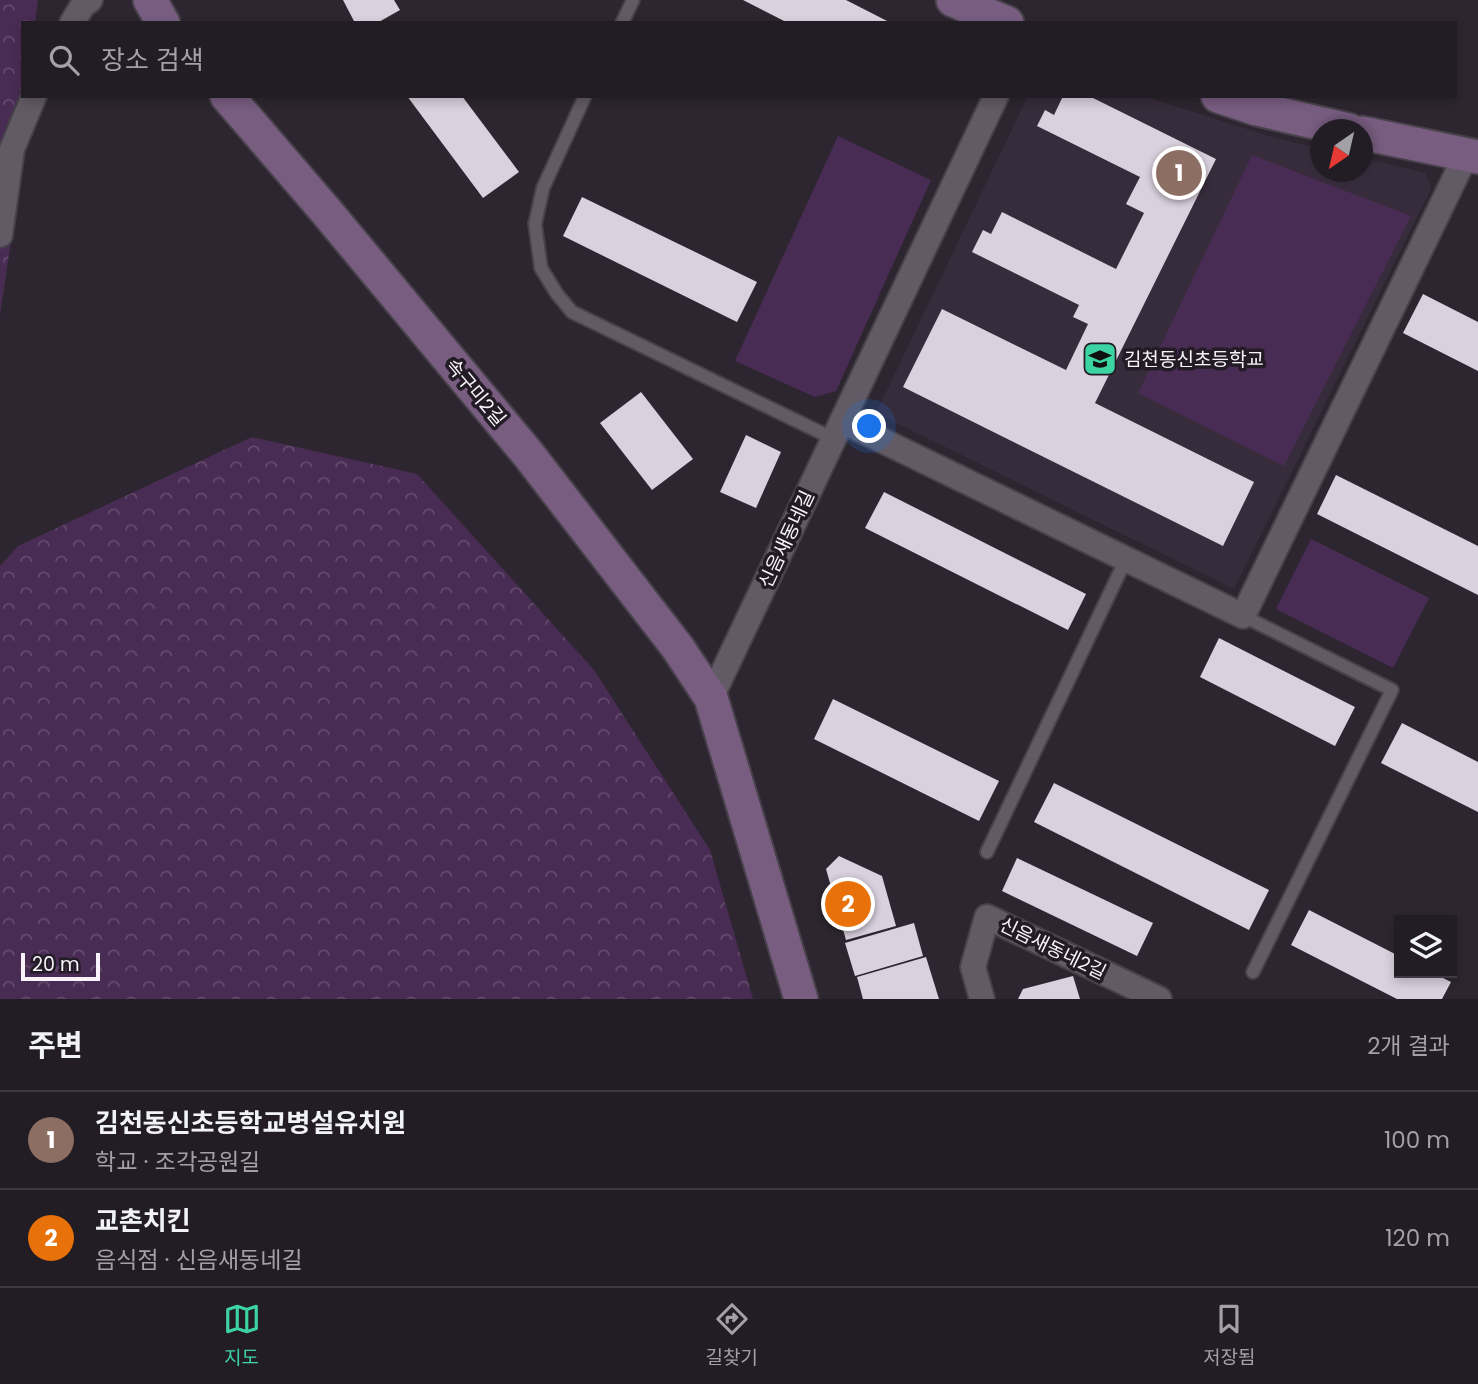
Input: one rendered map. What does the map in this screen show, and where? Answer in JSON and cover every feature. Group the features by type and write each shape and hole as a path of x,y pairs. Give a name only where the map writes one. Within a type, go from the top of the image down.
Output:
{"street":[{"path":"73,21 83,5 90,0"},
{"path":"150,0 162,21"},
{"path":"953,0 1002,21"},
{"path":"0,234 12,149 33,98"},
{"name":"속구미2길","path":"229,98 528,454 678,649 711,698"},
{"name":"신음새동네길","path":"711,698 995,98"},
{"path":"1224,98 1257,110 1310,122"},
{"path":"838,430 1126,559 1243,616 1472,156 1373,134"},
{"path":"711,698 801,999"},
{"name":"신음새동네2길","path":"982,999 973,967 987,917 1159,999"}],"lane":[{"path":"623,21 633,0"},
{"path":"584,98 543,188 535,224 541,268 557,294 572,312 838,430"},
{"path":"986,852 1126,559"},
{"path":"1243,616 1392,690 1253,972"}],"shaded area":[{"path":"1027,98 1150,98 1310,146 1310,182 1373,182 1373,160 1426,173 1431,189 1234,589 876,413"}],"green space":[{"path":"0,0 38,0 35,21 21,21 23,98 19,187 0,315"},
{"path":"838,136 931,180 836,391 815,397 735,361"},
{"path":"1252,155 1310,177 1310,182 1322,182 1411,216 1284,466 1138,393"},
{"path":"252,437 417,474 594,670 710,850 753,999 0,999 0,566 18,546"},
{"path":"1311,539 1429,598 1393,668 1276,609"}],"building":[{"path":"343,0 394,0 400,10 381,21 354,21"},
{"path":"743,0 846,0 887,21 784,21"},
{"path":"408,98 464,98 519,172 483,198"},
{"path":"1062,98 1093,98 1216,159 1095,403 1254,482 1223,546 903,387 942,309 1066,370 1088,324 1073,317 1079,305 972,252 983,230 991,234 1002,212 1116,269 1144,213 1126,204 1140,177 1037,126 1045,110 1054,115"},
{"path":"582,197 757,282 737,322 563,236"},
{"path":"1423,294 1478,322 1478,371 1403,333"},
{"path":"641,392 693,459 652,490 600,423"},
{"path":"746,435 781,452 756,508 720,492"},
{"path":"1336,475 1478,546 1478,595 1317,514"},
{"path":"884,492 1086,594 1068,630 865,528"},
{"path":"1219,638 1355,707 1335,746 1200,677"},
{"path":"833,699 999,781 979,821 814,739"},
{"path":"1402,723 1478,762 1478,812 1381,763"},
{"path":"1054,783 1269,890 1249,930 1034,822"},
{"path":"839,856 882,876 896,926 846,940 826,869"},
{"path":"1017,858 1153,923 1137,956 1002,891"},
{"path":"1309,910 1394,953 1394,978 1443,978 1451,982 1442,999 1397,999 1291,945"},
{"path":"914,923 923,956 855,976 845,943"},
{"path":"926,957 939,999 863,999 857,977"},
{"path":"1073,976 1080,999 1018,999 1023,989"}],"place":[{"name":"김천동신초등학교병설유치원","path":"1179,173"},
{"name":"김천동신초등학교","path":"1100,359"},
{"name":"교촌치킨","path":"848,904"}]}
